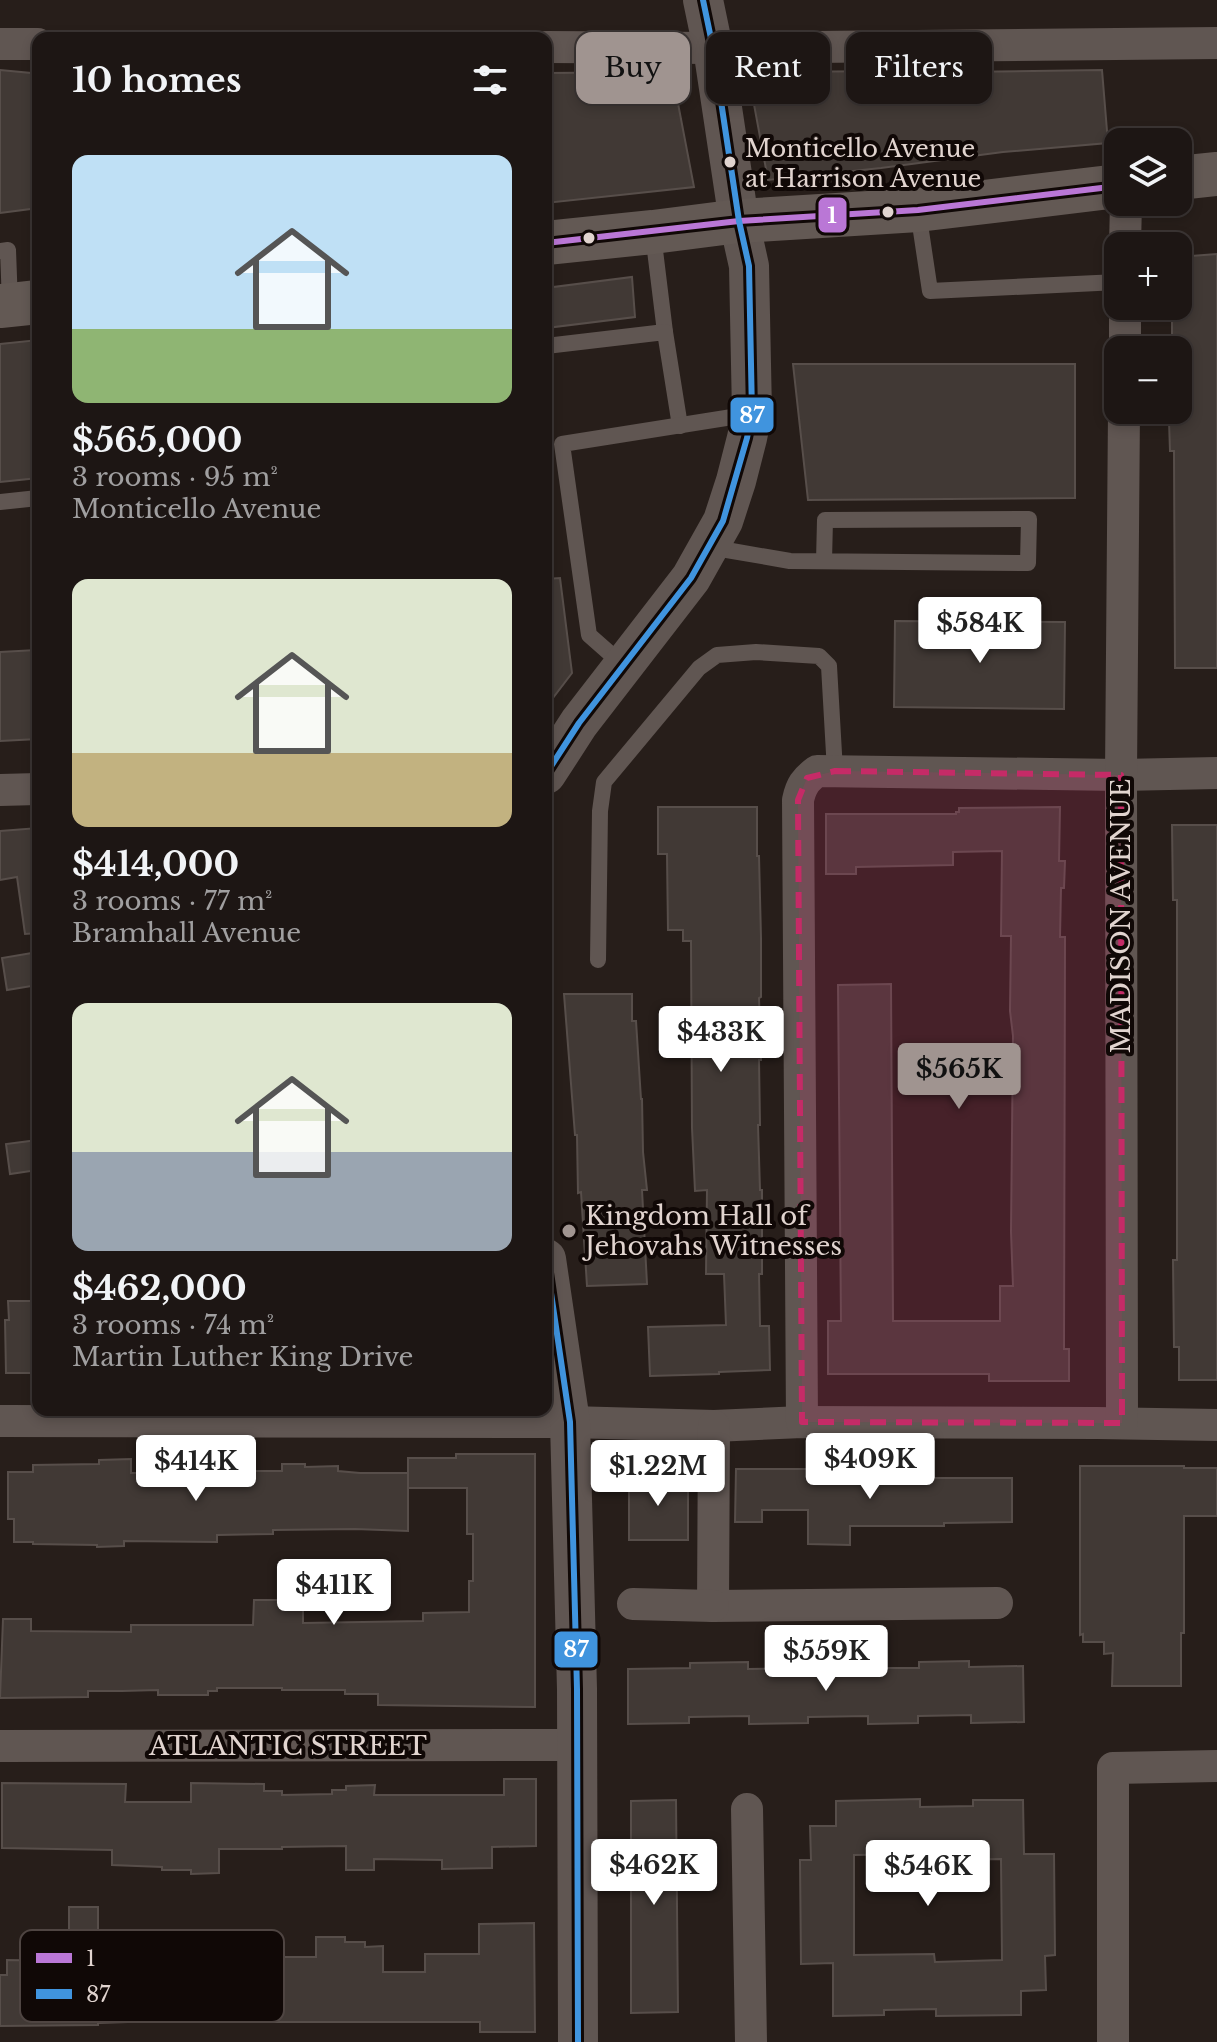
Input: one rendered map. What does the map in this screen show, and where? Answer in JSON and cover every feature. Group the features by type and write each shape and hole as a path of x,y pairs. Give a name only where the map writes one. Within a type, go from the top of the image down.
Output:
{"main road":[{"path":"1192,177 1217,174"},
{"path":"552,242 739,221 918,210 1104,188"}],"street":[{"path":"703,0 710,32"},
{"path":"830,47 1217,43"},
{"path":"0,44 32,44"},
{"path":"552,47 706,48"},
{"path":"552,765 579,723 691,578 723,521 736,481 752,413 749,266 721,104"},
{"name":"MADISON AVENUE","path":"1122,1423 1124,424"},
{"path":"802,1422 798,800 801,787 821,774 1217,773"},
{"path":"0,790 32,789"},
{"path":"552,1300 570,1422 577,1745 578,2042"},
{"path":"0,1421 208,1416"},
{"path":"296,1416 714,1426 802,1422 1217,1425"},
{"path":"713,1606 714,1426"},
{"path":"633,1604 997,1603"},
{"name":"ATLANTIC STREET","path":"0,1746 577,1745"},
{"path":"1113,2042 1113,1768 1217,1766"},
{"path":"747,1809 751,2042"}],"lane":[{"path":"918,210 930,291 1104,283"},
{"path":"653,232 680,426"},
{"path":"0,251 8,250 16,305"},
{"path":"552,345 665,332"},
{"path":"623,665 589,635 554,445 752,413"},
{"path":"0,502 32,499"},
{"path":"708,547 790,561 1028,563 1029,519 825,520 824,561"},
{"path":"598,960 600,811 604,782 699,668 717,655 756,652 819,656 829,666 821,774"},
{"path":"1217,1757 1217,1766"}],"highlighted area":[{"path":"835,771 1121,775 1122,1423 802,1422 798,800 807,778"}],"building":[{"path":"0,70 31,73 32,209 0,213"},
{"path":"1102,70 1107,128 1104,128 1104,143 768,180 754,104 830,104 830,71 846,71 846,104 992,104 992,72"},
{"path":"552,73 576,73 576,104 678,104 694,187 552,202"},
{"path":"1217,254 1217,668 1175,668 1174,451 1170,451 1169,424 1192,424 1192,336 1172,336 1172,320 1192,320 1192,256"},
{"path":"632,277 635,317 552,327 552,287"},
{"path":"32,341 32,479 0,482 0,344"},
{"path":"793,364 1075,364 1075,498 808,500"},
{"path":"560,578 572,673 552,699 552,579"},
{"path":"895,621 1065,622 1064,709 894,707"},
{"path":"32,650 32,739 0,741 0,652"},
{"path":"658,807 757,807 761,938 758,1125 762,1190 760,1326 769,1326 770,1370 650,1376 648,1327 726,1325 724,1274 706,1274 707,1190 695,1191 691,941 683,941 683,930 668,930 667,854 658,854"},
{"path":"1060,807 1059,861 1065,861 1060,937 1065,937 1064,1349 1069,1349 1069,1381 989,1381 989,1374 828,1374 828,1321 841,1321 838,985 891,984 893,1321 1000,1321 1000,1286 1013,1286 1013,1036 1010,1011 1011,936 1001,936 1002,851 953,852 953,865 856,867 856,874 826,874 826,814 956,814 959,808"},
{"path":"1172,825 1217,825 1217,1380 1179,1380 1179,1347 1174,1347 1173,1260 1177,1260 1177,900 1173,900"},
{"path":"32,828 32,933 25,934 17,877 0,880 0,831"},
{"path":"32,953 32,986 7,990 2,958"},
{"path":"564,994 632,994 647,1190 642,1190 647,1284 587,1286"},
{"path":"32,1141 32,1171 10,1174 6,1144"},
{"path":"8,1301 32,1301 32,1373 6,1373 5,1320 9,1320"},
{"path":"456,1454 535,1454 535,1707 378,1705 378,1694 282,1688 217,1688 217,1691 208,1691 208,1695 158,1695 158,1690 88,1691 88,1697 0,1698 3,1619 31,1619 31,1631 131,1632 131,1625 253,1625 254,1600 303,1604 303,1623 423,1621 423,1613 469,1612 469,1581 473,1581 473,1534 467,1534 467,1488 408,1488 408,1458 456,1458"},
{"path":"131,1459 131,1473 282,1471 282,1464 305,1464 305,1467 338,1466 338,1471 360,1473 408,1473 408,1531 273,1530 273,1534 217,1535 217,1542 124,1541 124,1546 97,1547 14,1542 14,1519 8,1519 8,1472 33,1472 33,1465 99,1464 99,1460"},
{"path":"1080,1466 1217,1468 1217,1516 1184,1516 1181,1686 1112,1686 1113,1653 1104,1654 1104,1642 1083,1642 1083,1634 1080,1635"},
{"path":"736,1469 827,1469 827,1478 1012,1478 1012,1522 850,1526 850,1545 808,1544 808,1510 762,1510 762,1522 735,1522"},
{"path":"629,1477 688,1477 688,1540 629,1540"},
{"path":"969,1661 969,1667 1023,1666 1024,1722 971,1723 971,1715 918,1716 918,1723 868,1724 868,1716 808,1717 808,1723 749,1724 749,1716 689,1717 689,1723 628,1724 628,1669 690,1668 690,1663 748,1662 748,1669 808,1668 808,1662 866,1662 866,1668 919,1668 919,1662"},
{"path":"504,1779 536,1779 536,1846 492,1847 492,1868 442,1869 442,1860 374,1859 374,1870 346,1870 346,1846 282,1847 219,1849 219,1873 191,1874 191,1870 112,1865 112,1850 2,1848 2,1783 126,1784 125,1802 191,1802 191,1783 264,1784 264,1791 282,1791 282,1795 332,1794 332,1790 346,1790 346,1786 375,1785 374,1795 504,1795"},
{"path":"920,1799 920,1807 973,1806 973,1800 1023,1800 1024,1854 1054,1854 1055,1955 1045,1956 1046,1990 1021,1991 1021,2015 936,2016 936,2009 884,2010 884,2015 833,2016 833,1963 801,1964 800,1860 811,1860 810,1826 836,1826 836,1801","holes":["921,1854 922,1860 1001,1859 1002,1960 935,1962 934,1954 854,1955 854,1855"]},
{"path":"676,1800 678,2012 631,2013 631,1801"},
{"path":"69,1907 98,1907 98,1930 69,1930"},
{"path":"534,1923 535,2032 480,2032 480,2022 284,2022 284,1957 316,1957 316,1937 345,1937 345,1942 365,1942 365,1947 383,1946 383,1972 425,1972 425,1954 479,1954 479,1924"},
{"path":"7,1960 20,1960 20,2022 127,2022 0,2026 0,1975 7,1975"}],"transit line":[{"name":"87","path":"552,765 579,723 691,578 723,521 752,413 749,266 703,0"},
{"name":"1","path":"552,242 739,221 918,210 1104,188"},
{"name":"87","path":"552,1300 570,1422 577,1689 578,2042"}],"place":[{"name":"Monticello Avenue at Harrison Avenue","path":"730,162"},
{"name":"Kingdom Hall of Jehovahs Witnesses","path":"569,1231"}]}
